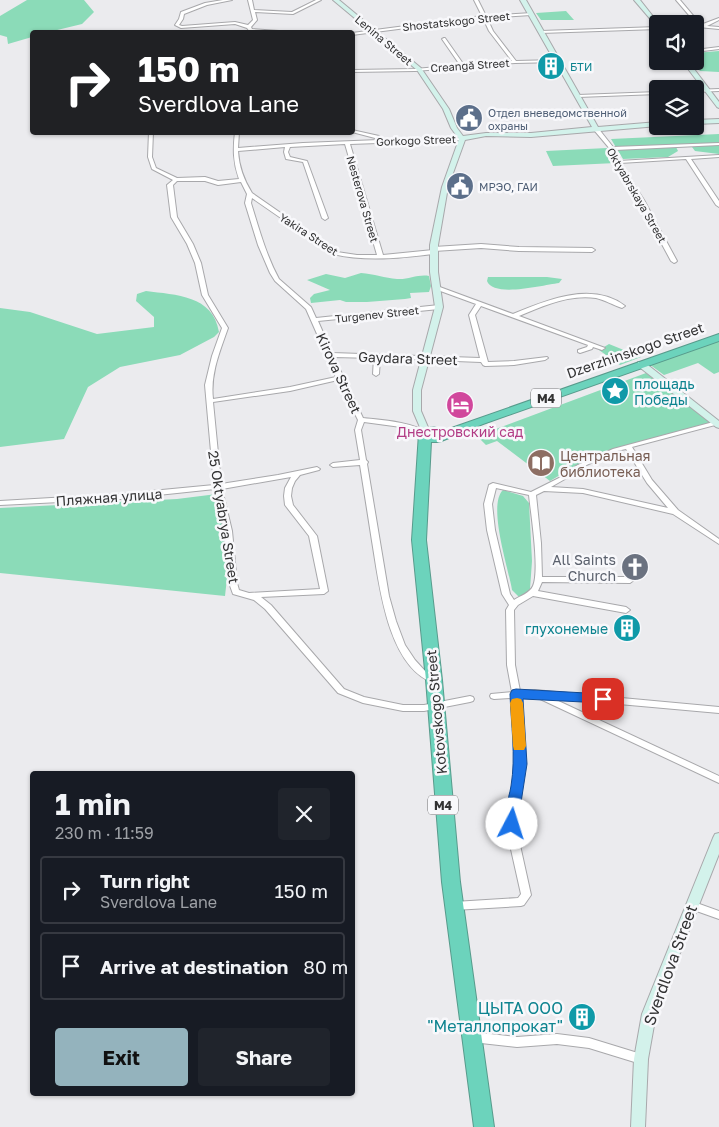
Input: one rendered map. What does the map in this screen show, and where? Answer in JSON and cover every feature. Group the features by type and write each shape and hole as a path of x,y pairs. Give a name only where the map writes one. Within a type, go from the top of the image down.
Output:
{"highway":[{"name":"Dzerzhinskogo Street","path":"429,434 451,432 718,337"},
{"name":"Kotovskogo Street","path":"429,434 419,540 434,680 446,842 484,1127"}],"street":[{"path":"230,0 206,4 182,13 180,28 235,23 251,30 255,20 250,0"},
{"path":"254,11 293,13 319,0"},
{"name":"Lenina Street","path":"336,0 419,69 446,108 454,128 462,139"},
{"path":"476,0 494,37 514,62"},
{"name":"Oktyabrskaya Street","path":"523,0 596,129 612,149 674,261"},
{"path":"637,0 649,15"},
{"path":"678,0 690,15"},
{"name":"Shostatskogo Street","path":"355,34 484,17 531,14"},
{"path":"704,26 719,19"},
{"path":"704,26 719,28"},
{"path":"541,32 649,27"},
{"path":"444,39 463,66"},
{"path":"704,49 719,48"},
{"name":"Creangă Street","path":"355,71 419,69 557,60"},
{"path":"691,70 719,106"},
{"path":"704,90 719,90"},
{"path":"578,96 649,93"},
{"path":"704,122 719,121"},
{"name":"Gorkogo Street","path":"235,150 347,142 529,135 612,126 649,124"},
{"path":"355,132 377,137 384,141"},
{"path":"151,135 150,157 154,169 176,180 205,179 218,183 241,180"},
{"name":"Kirova Street","path":"236,135 235,150 241,180 250,194 248,203 261,245 277,280 309,308 361,420 358,430 365,462 385,596 392,621 401,645 412,662 423,674 434,680"},
{"path":"462,139 445,187 434,251 434,272 437,288 602,348"},
{"name":"Nesterova Street","path":"347,142 380,255"},
{"path":"612,149 719,144"},
{"path":"288,146 286,152 288,158 305,161 317,198 326,218"},
{"path":"619,162 719,156"},
{"path":"688,158 719,205"},
{"name":"25 Oktyabrya Street","path":"176,180 170,185 174,217 198,262 205,295 225,328 208,385 218,488 228,531 233,583 236,592 257,598 268,607 341,691 363,700 403,708 436,706 470,700"},
{"name":"Yakira Street","path":"250,194 334,254 347,256 380,255 487,246 519,249 592,250"},
{"name":"Kotovskogo Street","path":"429,434 417,410 417,390 439,307 437,288"},
{"path":"513,316 563,297 604,298 622,306"},
{"path":"479,304 472,315 484,360"},
{"name":"Turgenev Street","path":"315,320 439,307"},
{"path":"580,351 590,348 591,345"},
{"name":"Gaydara Street","path":"331,355 484,360 485,364 545,358"},
{"path":"376,374 377,356"},
{"path":"641,364 718,424"},
{"path":"210,401 290,389 340,378"},
{"path":"361,420 393,423 429,434"},
{"path":"513,605 506,594 491,530 489,499 493,485 532,494 563,478 578,467 628,446 718,424"},
{"path":"628,446 649,481 675,512 719,542"},
{"path":"333,465 365,462"},
{"name":"Пляжная улица","path":"0,503 182,492 218,488 317,469"},
{"path":"249,595 324,592 313,536 287,500 287,492 298,473"},
{"path":"543,489 583,491 675,512"},
{"path":"454,906 521,902 526,895 518,866 512,828 512,812 518,787 520,764 516,694 511,665 509,634 510,610 513,605 533,593 540,579 532,494"},
{"path":"540,579 630,580"},
{"path":"533,593 626,610"},
{"path":"535,693 719,780"},
{"path":"494,696 535,693 719,710"},
{"name":"Sverdlova Street","path":"638,1127 641,1059 649,1014 719,838"},
{"path":"691,905 719,915"},
{"path":"472,1037 517,1042 557,1039 589,1043 641,1059"}],"green space":[{"path":"27,0 84,0 94,12 82,24 57,30 30,30 30,38 8,44 7,37 0,35 0,16"},
{"path":"566,11 574,20 541,20 536,13"},
{"path":"719,51 719,72 699,70 704,70 704,52"},
{"path":"719,134 719,154 695,151 692,147 676,147 678,151 668,157 623,159 611,139 704,135"},
{"path":"607,148 616,163 553,166 546,151"},
{"path":"361,273 397,279 429,276 431,286 429,292 410,293 411,298 405,299 367,302 346,302 340,300 311,303 310,298 314,294 330,290 307,280 326,274 345,278"},
{"path":"488,277 547,277 562,279 559,283 508,290 491,286 487,281"},
{"path":"146,291 181,296 201,304 215,320 219,332 214,337 180,355 120,367 88,387 64,439 0,447 0,308 30,312 97,334 154,327 154,317 136,301 137,294"},
{"path":"719,339 719,372 714,374 698,363 664,375 649,364"},
{"path":"609,344 641,357 620,365 599,350"},
{"path":"646,373 711,423 608,453 569,470 550,481 497,441 486,445 477,436"},
{"path":"503,490 523,496 529,503 532,561 530,589 520,598 512,590 500,538 497,509"},
{"path":"217,494 227,553 227,573 224,576 227,578 225,596 0,573 0,508 177,499"}],"slow traffic":[{"path":"517,703 519,746"}],"place":[{"name":"БТИ","path":"551,66"},
{"name":"Отдел вневедомственной охраны","path":"469,118"},
{"name":"МРЭО, ГАИ","path":"460,186"},
{"name":"площадь Победы","path":"615,391"},
{"name":"Днестровский сад","path":"460,405"},
{"name":"Центральная библиотека","path":"541,463"},
{"name":"All Saints Church","path":"635,567"},
{"name":"глухонемые","path":"627,628"},
{"name":"ЦЫТА ООО \"Металлопрокат\"","path":"582,1017"}],"route":[{"path":"512,824 512,812 518,787 520,764 516,694 535,693 603,699"}]}
